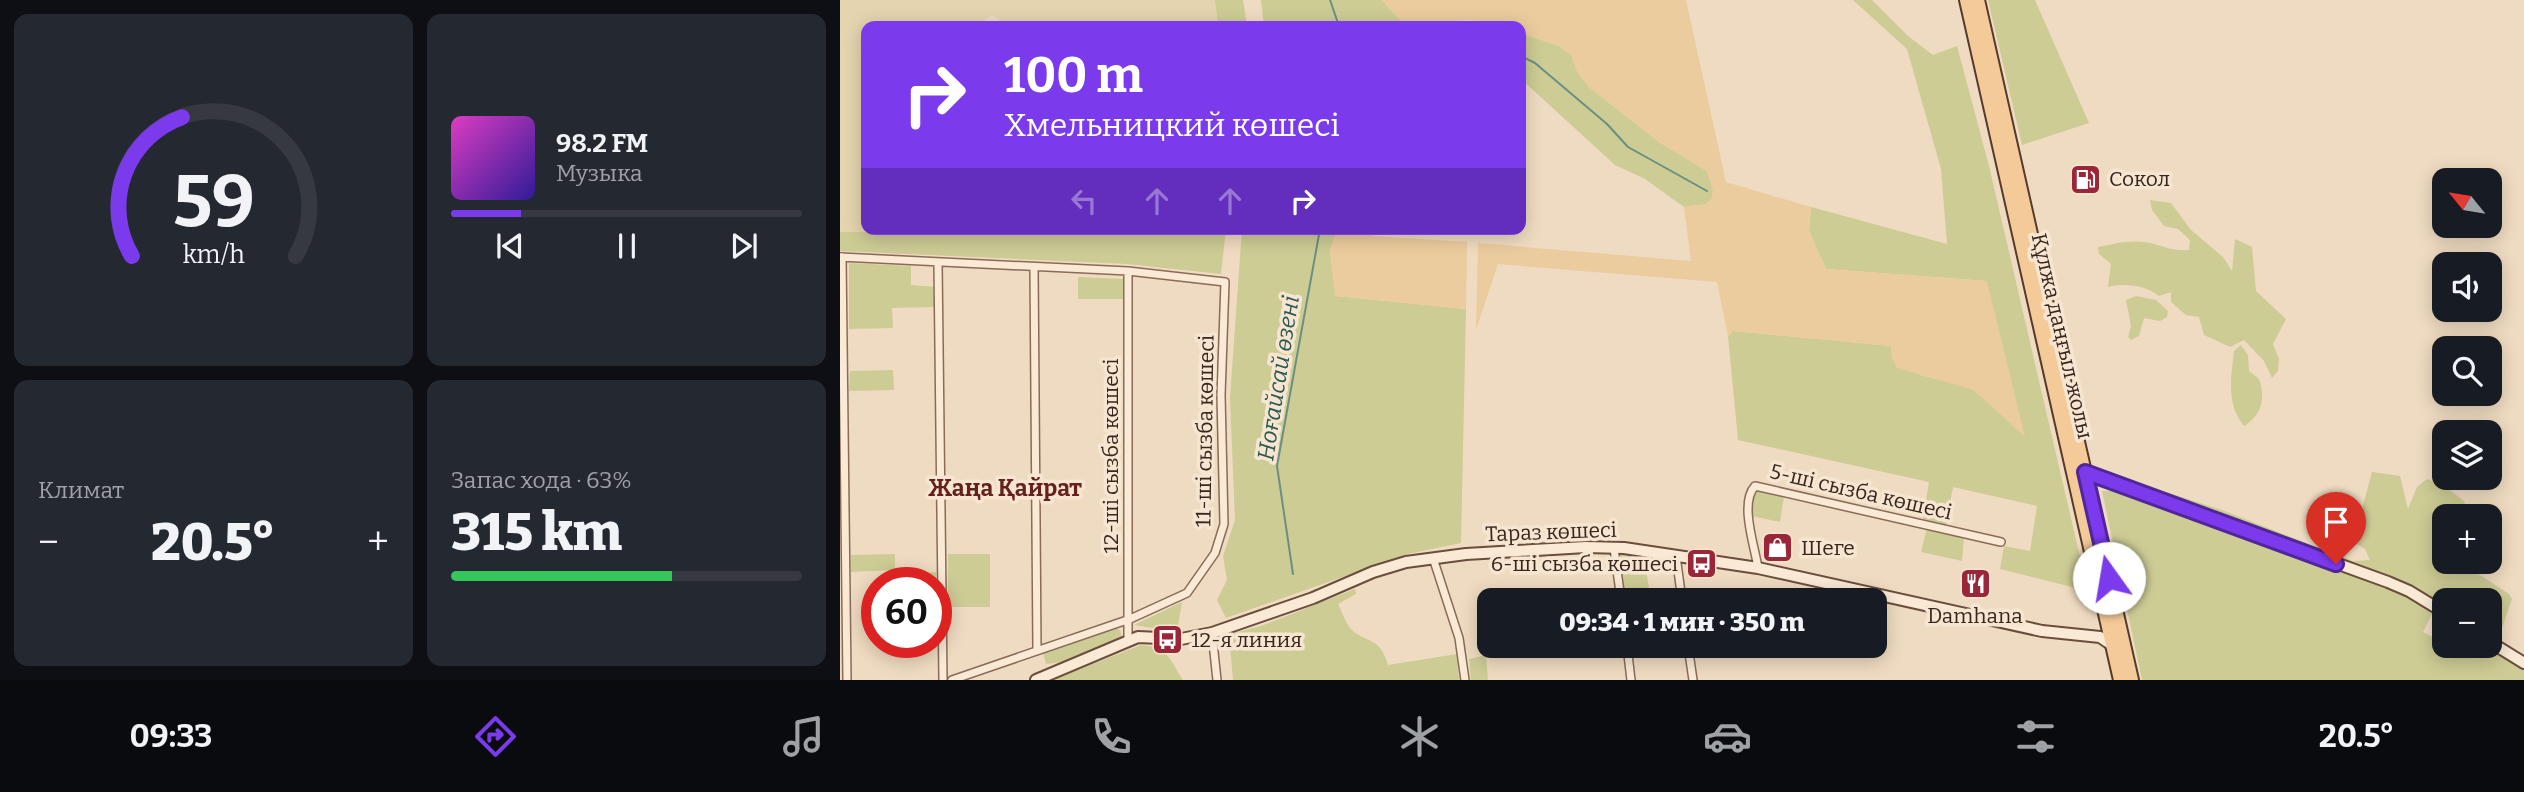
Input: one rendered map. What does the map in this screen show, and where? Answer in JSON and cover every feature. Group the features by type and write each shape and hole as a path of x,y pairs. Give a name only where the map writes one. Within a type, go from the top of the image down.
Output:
{"main road":[{"name":"Құлжа даңғыл жолы","path":"1966,0 2120,680"},
{"name":"Құлжа даңғыл жолы","path":"1978,0 2132,680"}],"street":[{"path":"847,680 841,257 1128,271"},
{"path":"938,263 943,680"},
{"path":"1034,267 1037,650"},
{"name":"11-ші сызба көшесі","path":"952,680 1130,618 1187,593 1220,540 1224,524 1221,395 1225,282 1128,271"},
{"name":"12-ші сызба көшесі","path":"1128,271 1128,641"},
{"path":"2085,472 2388,582 2432,605"},
{"name":"5-ші сызба көшесі","path":"1758,568 1749,512 1751,491 1755,486 2001,542"},
{"name":"Тараз көшесі","path":"1036,680 1144,636 1181,639 1213,633 1313,598 1373,572 1433,558 1565,547 1614,548 1758,568 2042,631 2100,637 2112,645"},
{"path":"1614,548 1619,588"},
{"path":"1675,556 1680,588"},
{"path":"1433,558 1459,638 1465,680"},
{"path":"2081,635 2091,634 2101,625 2104,607"},
{"path":"1213,633 1217,680"},
{"path":"2502,649 2524,663"},
{"path":"1628,658 1631,680"},
{"path":"1690,658 1693,680"}],"shaded area":[{"path":"840,0 1215,0 1217,21 1000,21 993,15 983,21 861,21 861,232 840,232"},
{"path":"1215,0 1243,0 1246,21 1217,21"},
{"path":"1261,0 1382,0 1401,21 1263,21"},
{"path":"1853,0 1872,0 1908,36 1933,55 1957,46 1989,166 2084,574 2077,579 2084,590 2000,569 2004,546 2030,551 2037,506 1953,487 1946,525 1923,519 1929,482 1738,440 1728,336 1733,331 1892,346 1920,375 1974,390 1991,405 1987,281 1826,269 1809,231 1811,207 1947,244 1941,169 1907,49"},
{"path":"1988,0 2035,0 2089,123 2022,145"},
{"path":"1526,35 1559,46 1571,55 1578,73 1589,87 1659,142 1707,171 1713,189 1712,199 1706,204 1684,207 1645,179 1615,165 1526,84"},
{"path":"2150,200 2171,203 2191,230 2223,257 2232,271 2235,239 2252,247 2256,291 2286,319 2273,344 2279,359 2278,371 2272,378 2264,361 2244,340 2230,347 2204,335 2199,317 2186,315 2171,302 2171,292 2159,296 2148,289 2135,286 2108,287 2111,264 2099,254 2098,247 2138,242 2189,250 2190,240 2178,229 2164,226 2152,210"},
{"path":"840,232 861,232 861,235 1225,235 1221,274 1127,264 840,251"},
{"path":"1242,235 1335,235 1330,251 1336,296 1466,309 1461,543 1408,554 1226,618 1217,600 1227,580 1223,556 1235,520 1230,398"},
{"path":"849,263 911,266 911,285 936,287 936,307 892,308 893,328 849,329"},
{"path":"1078,277 1123,279 1123,299 1078,299"},
{"path":"2136,296 2156,300 2168,311 2167,317 2160,321 2144,318 2139,336 2131,340 2128,337 2131,326 2126,300"},
{"path":"2241,345 2248,355 2249,371 2259,379 2262,393 2259,411 2244,426 2234,409 2231,390 2234,351"},
{"path":"893,370 894,390 849,391 850,371"},
{"path":"2372,472 2400,476 2408,509 2417,487 2427,479 2432,481 2432,490 2450,490 2465,502 2432,504 2432,574 2478,574 2500,588 2432,588 2432,614 2423,632 2432,636 2432,658 2502,658 2502,653 2524,665 2524,680 2142,680 2102,491 2121,491 2126,479 2222,510 2353,561 2370,560 2365,549 2327,527 2331,517 2360,517"},
{"path":"1756,491 1784,496 1780,522 1752,516 1751,500"},
{"path":"1927,528 1964,537 1962,561 1921,552"},
{"path":"1618,553 1644,557 1649,588 1623,588"},
{"path":"895,554 895,567 861,567 861,572 851,572 851,555"},
{"path":"948,554 990,554 990,607 952,607 952,567 948,567"},
{"path":"1355,589 1356,594 1338,604 1350,627 1381,649 1388,665 1457,654 1459,680 1233,680 1229,634 1261,626"},
{"path":"2502,589 2512,599 2502,628"},
{"path":"1182,602 1177,632 1134,625"},
{"path":"1115,628 1120,630 1122,638 1061,662 1046,664 1043,653"},
{"path":"1141,645 1157,648 1167,655 1183,680 1052,680"},
{"path":"1486,658 1488,680 1471,680 1469,659"}],"sand":[{"path":"1382,0 1686,0 1726,182 1811,207 1809,231 1826,269 1987,281 2025,437 1974,390 1897,368 1891,356 1891,346 1733,331 1728,336 1717,282 1498,264 1476,330 1478,243 1691,261 1684,207 1706,204 1712,198 1713,189 1707,171 1659,142 1589,87 1578,73 1571,55 1559,46 1526,35 1526,21 1401,21"},
{"path":"1335,235 1467,242 1466,309 1335,296 1330,251"}],"waterway":[{"name":"Ноғайсай өзені","path":"1330,0 1337,21"},
{"path":"1526,58 1535,63 1607,124 1628,147 1707,191"},
{"name":"Ноғайсай өзені","path":"1293,574 1277,466 1319,235"}],"place":[{"name":"Сокол","path":"2086,179"},
{"name":"Шеге","path":"1778,548"},
{"name":"6-ші сызба көшесі","path":"1701,564"},
{"name":"Damhana","path":"1975,584"},
{"name":"12-я линия","path":"1168,640"}],"district":[{"name":"Жаңа Қайрат","path":"1005,488"}],"route":[{"path":"2109,578 2085,472 2336,564"}]}
